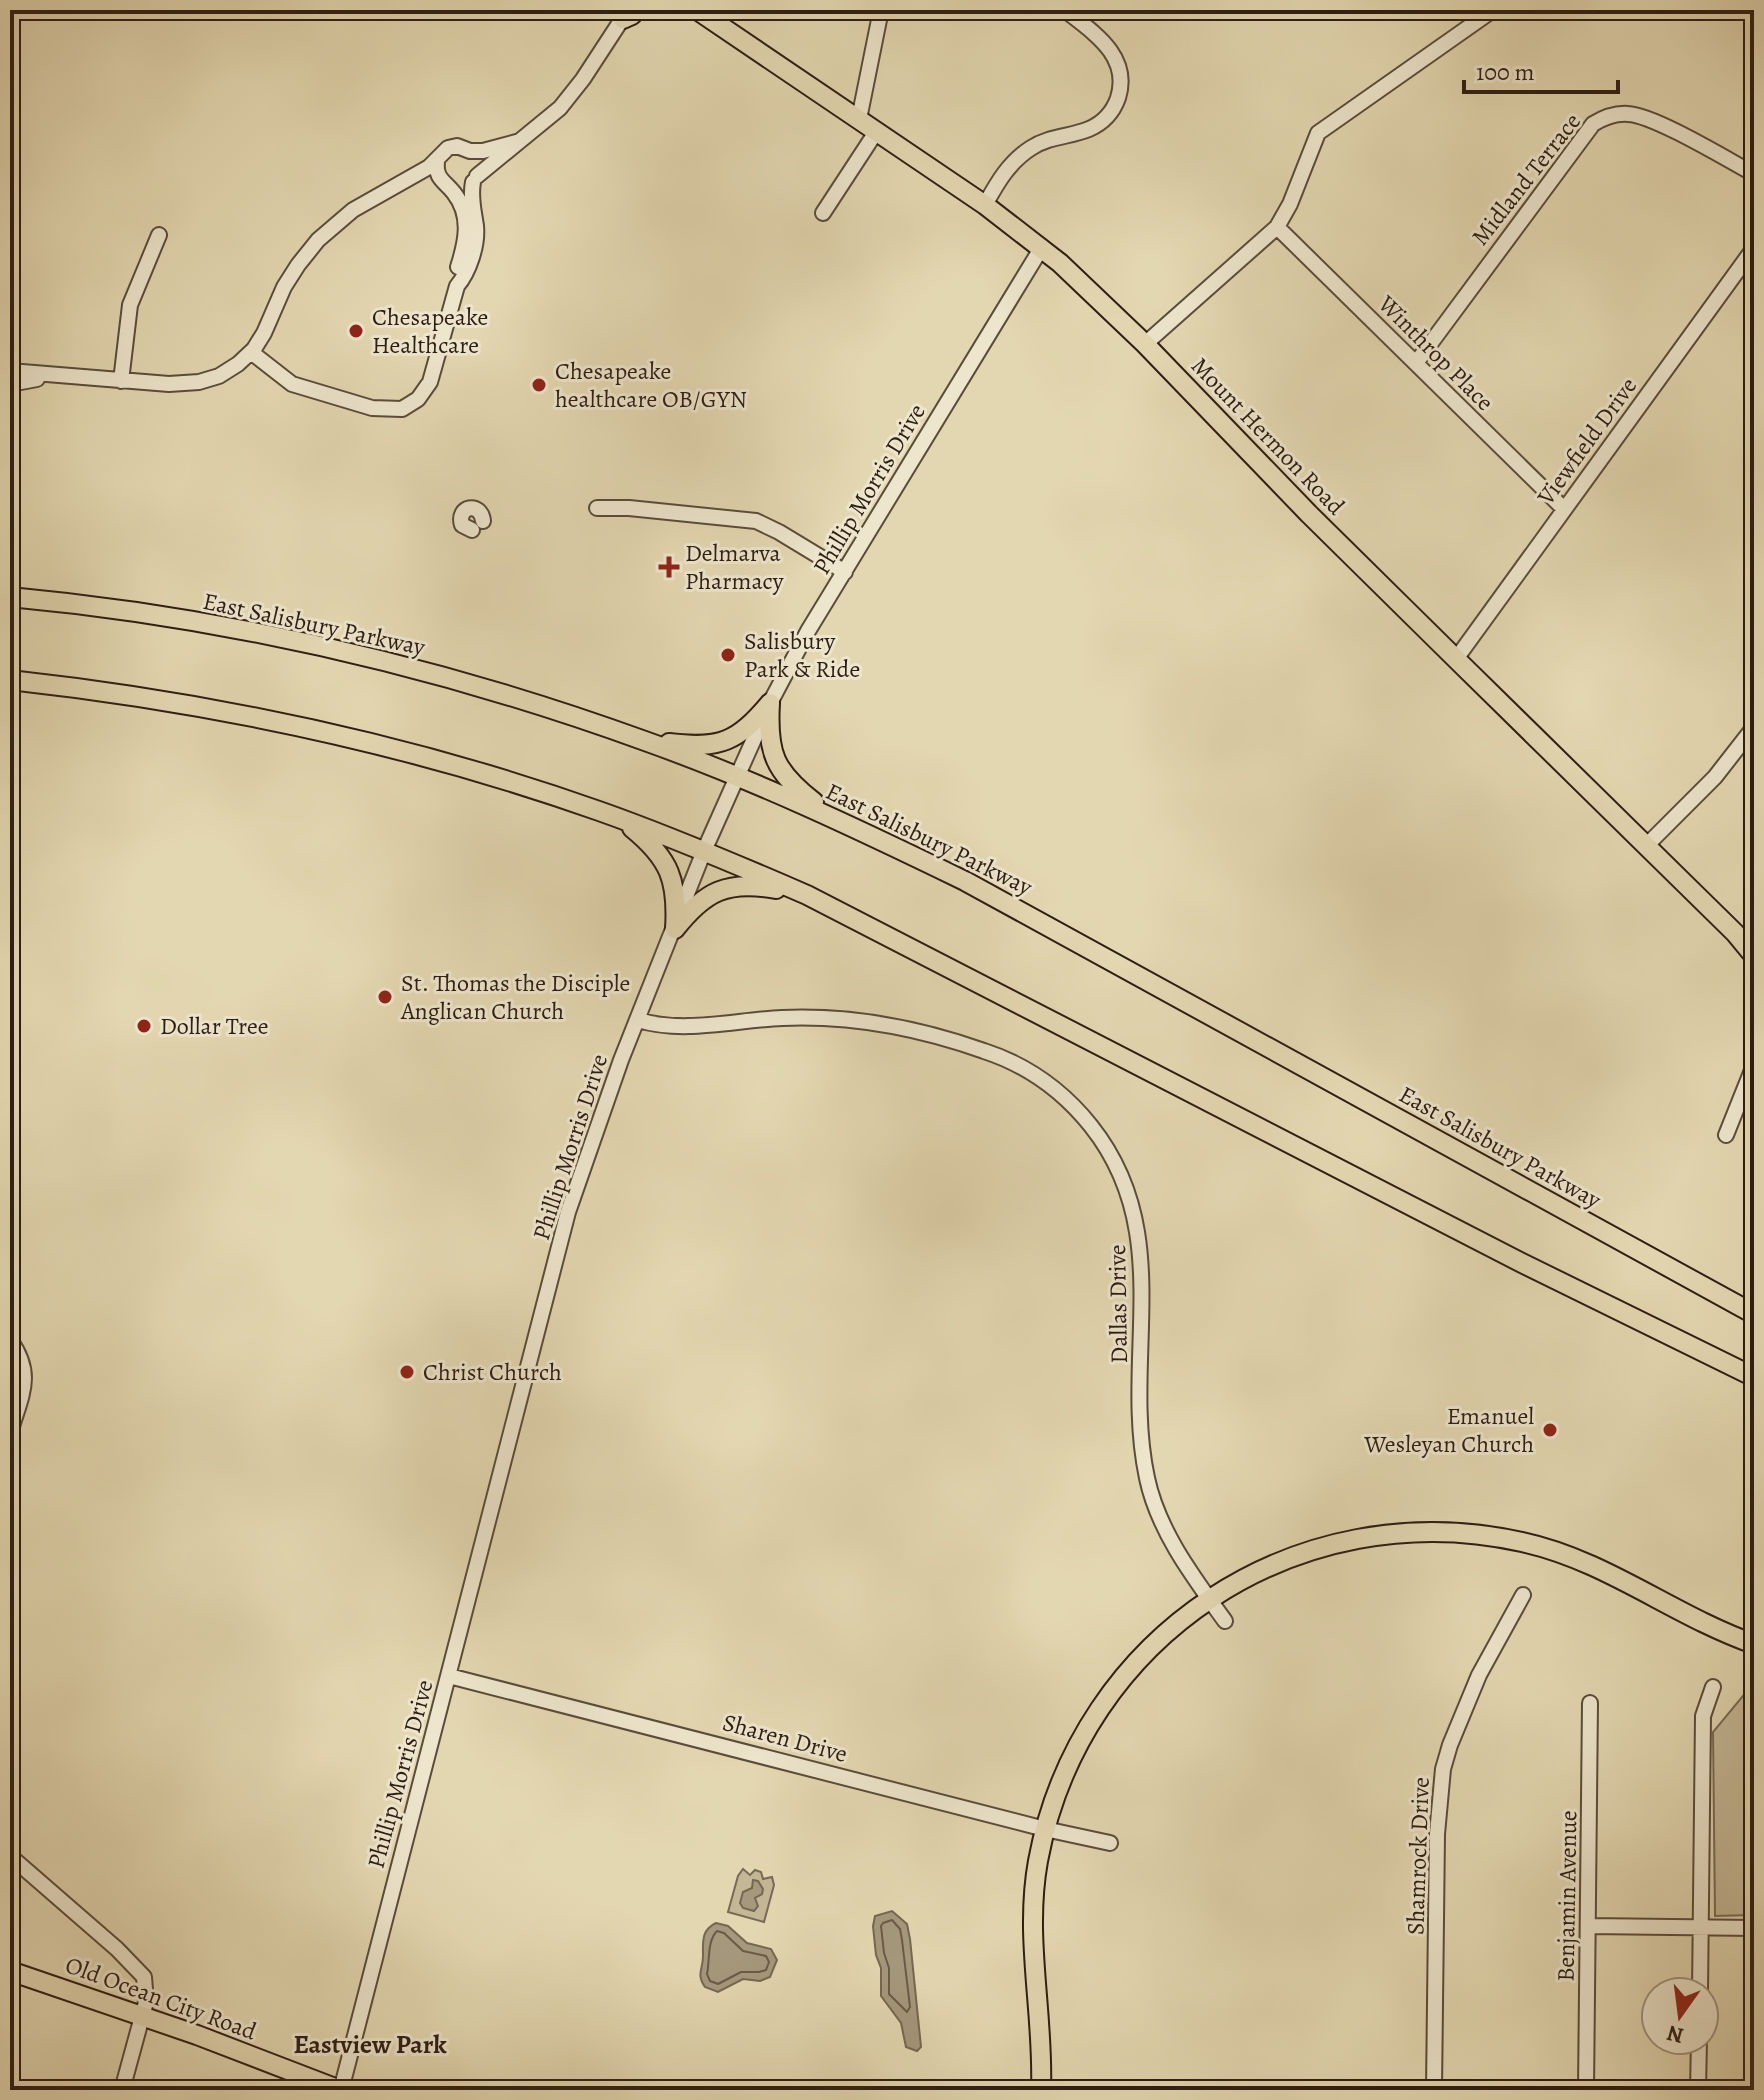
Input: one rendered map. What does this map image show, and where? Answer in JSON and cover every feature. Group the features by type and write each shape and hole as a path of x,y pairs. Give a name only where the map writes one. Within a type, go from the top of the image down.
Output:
{"main road":[{"name":"Mount Hermon Road","path":"697,10 1042,247 1145,344 1456,659 1750,944"},
{"name":"East Salisbury Parkway","path":"14,599 179,620 328,649 489,691 646,741 737,776 835,818 965,881 1754,1314"},
{"path":"10,680 179,703 327,734 509,782 621,819 704,851 807,895 1508,1255 1754,1377"},
{"path":"646,741 705,746 718,744 738,736 770,703"},
{"path":"770,703 769,738 783,774 835,818"},
{"path":"621,819 649,842 666,863 676,891 675,929"},
{"path":"675,929 704,897 731,887 746,885 807,895"},
{"path":"1041,2090 1041,2039 1032,1928 1036,1877 1045,1829 1071,1758 1104,1702 1153,1645 1209,1599 1255,1572 1317,1548 1394,1533 1465,1532 1525,1542 1569,1556 1623,1580 1718,1630 1754,1644"},
{"name":"Old Ocean City Road","path":"10,1971 142,2016 340,2090"}],"street":[{"path":"859,119 881,10"},
{"path":"985,205 1001,177 1022,154 1047,140 1101,123 1115,106 1121,83 1118,63 1101,39 1065,10"},
{"path":"1145,344 1277,227 1290,204 1318,133 1493,10"},
{"path":"390,189 445,184 461,189 475,179 549,119 629,13"},
{"name":"Midland Terrace","path":"1416,363 1549,181 1593,124 1601,119 1633,114 1754,174"},
{"path":"823,213 876,132"},
{"path":"10,371 121,381 199,382 219,376 251,352 264,333 284,287 298,265 318,240 353,210 437,162 448,148 493,150 520,141"},
{"path":"457,286 464,278 476,241 471,198 478,162 470,151"},
{"path":"251,352 292,384 372,408 402,409 418,399 429,385 457,286 456,275 466,240 466,225 459,200 437,176 437,162"},
{"name":"Winthrop Place","path":"1277,227 1564,509"},
{"path":"121,381 130,305 159,235"},
{"name":"Phillip Morris Drive","path":"340,2090 568,1212 589,1147 704,851 770,703 808,631 1042,247"},
{"name":"Viewfield Drive","path":"1456,659 1754,248"},
{"path":"10,384 54,376"},
{"path":"597,508 629,508 756,521 845,572"},
{"path":"1647,845 1715,777 1754,727"},
{"name":"Dallas Drive","path":"638,1020 672,1027 768,1018 821,1017 894,1026 1005,1058 1041,1079 1072,1104 1107,1147 1117,1166 1131,1203 1141,1252 1140,1409 1145,1471 1161,1520 1225,1621"},
{"path":"1726,1135 1754,1065"},
{"path":"10,1340 25,1368 23,1388 10,1433"},
{"name":"Shamrock Drive","path":"1434,2090 1437,1834 1443,1769 1479,1675 1523,1595"},
{"name":"Sharen Drive","path":"449,1676 1110,1843"},
{"path":"1700,1976 1703,1716 1713,1687"},
{"name":"Benjamin Avenue","path":"1586,2090 1590,1703"},
{"path":"10,1856 139,1971 146,1984 142,2016 122,2090"},
{"path":"1589,1926 1754,1928"},
{"path":"1698,2090 1699,2056"}],"shaded area":[{"path":"1747,1691 1754,1691 1754,1915 1715,1916 1713,1732"},
{"path":"743,1869 750,1875 755,1870 761,1872 763,1879 772,1877 774,1885 764,1922 728,1912 738,1876"}],"water":[{"path":"753,1880 758,1881 763,1889 762,1894 755,1898 758,1906 754,1911 743,1908 740,1903 743,1892 752,1888"},
{"path":"892,1911 907,1924 910,1939 921,2047 917,2051 906,2047 901,2023 881,1996 881,1968 876,1955 873,1926 875,1916"},
{"path":"716,1923 728,1926 747,1943 771,1949 777,1960 770,1977 760,1981 743,1979 718,1992 705,1987 700,1975 704,1937"}],"place":[{"name":"Chesapeake Healthcare","path":"356,331"},
{"name":"Chesapeake healthcare OB/GYN","path":"539,385"},
{"name":"Delmarva Pharmacy","path":"669,567"},
{"name":"Salisbury Park & Ride","path":"728,655"},
{"name":"St. Thomas the Disciple Anglican Church","path":"385,997"},
{"name":"Dollar Tree","path":"144,1026"},
{"name":"Christ Church","path":"407,1372"},
{"name":"Emanuel Wesleyan Church","path":"1550,1430"}],"district":[{"name":"Eastview Park","path":"370,2044"}]}
